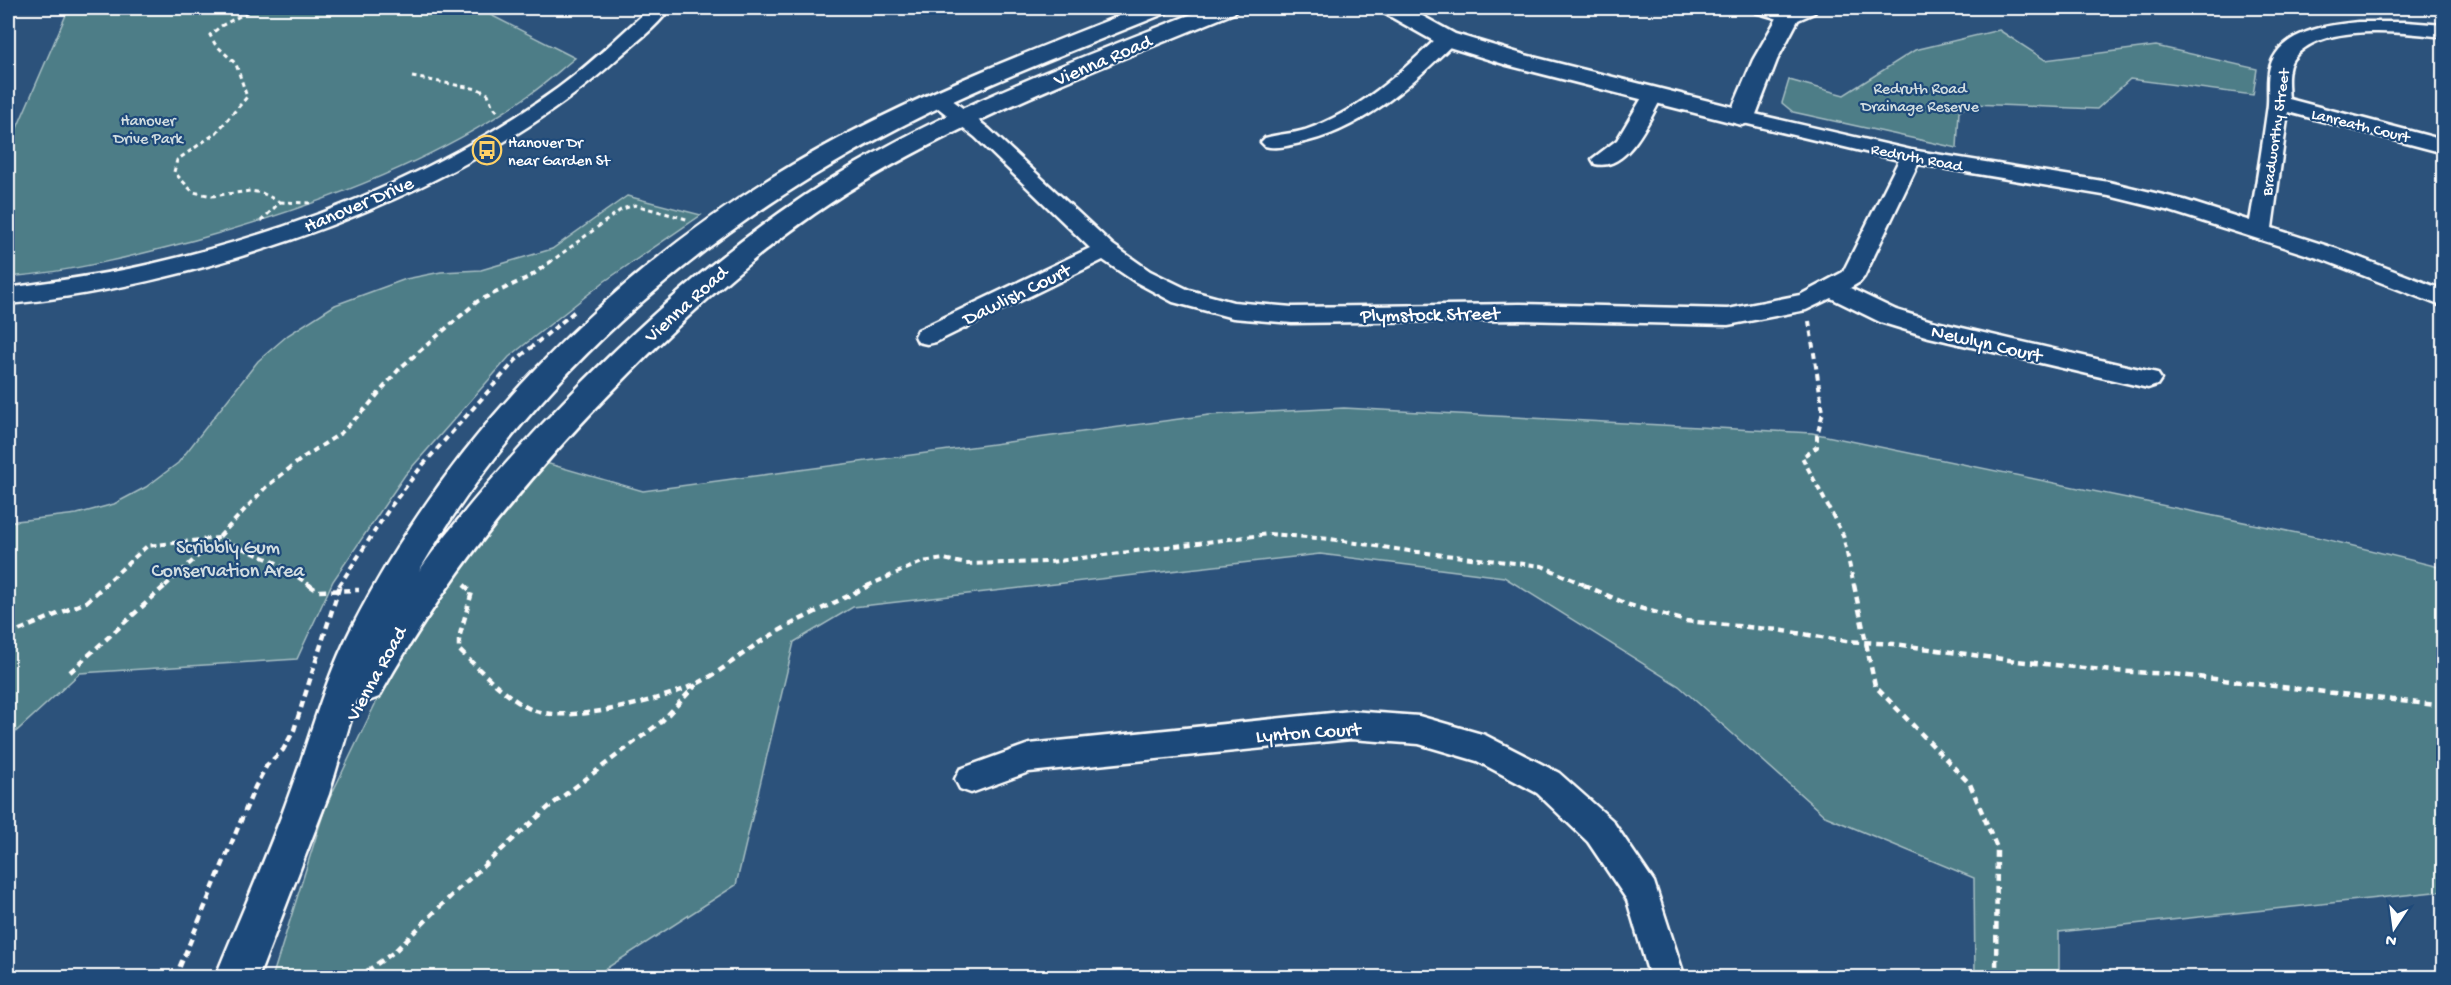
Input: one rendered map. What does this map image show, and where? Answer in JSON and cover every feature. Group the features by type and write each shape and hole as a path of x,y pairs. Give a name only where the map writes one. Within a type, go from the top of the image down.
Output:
{"main road":[{"name":"Vienna Road","path":"236,978 311,791 341,691 390,589 443,504 495,434 535,388 612,313 713,230 764,195 870,132 939,99 1158,8"},
{"name":"Vienna Road","path":"311,791 377,664 426,588 506,482 635,348 711,278 804,208 863,171 963,119 1226,8"},
{"name":"Redruth Road","path":"1392,8 1447,39 1516,60 1742,117"},
{"path":"1742,117 1766,60 1798,12"}],"street":[{"name":"Hanover Drive","path":"8,296 97,282 231,250 287,232 383,194 467,153 552,101 599,64 661,8"},
{"path":"1762,8 1798,12"},
{"name":"Bradworthy Street","path":"2260,230 2279,103 2278,83 2284,58 2300,43 2324,33 2378,26 2444,31"},
{"path":"1272,142 1312,134 1350,117 1382,98 1447,39"},
{"path":"1603,159 1625,144 1653,94"},
{"name":"Plymstock Street","path":"939,99 982,134 1105,250 1142,276 1181,296 1233,310 1292,315 1520,312 1728,317 1806,302 1852,277 1911,156"},
{"name":"Lanreath Court","path":"2279,103 2444,147"},
{"name":"Redruth Road","path":"1742,117 1911,156 2109,189 2176,205 2260,230 2329,254 2444,299"},
{"name":"Dawlish Court","path":"927,336 1105,250"},
{"name":"Newlyn Court","path":"1832,289 1888,316 1929,329 2148,379"},
{"name":"Lynton Court","path":"971,778 1029,758 1351,725 1419,730 1485,749 1548,783 1600,831 1642,893 1668,978"}],"path":[{"path":"255,8 221,26 210,35 214,45 233,60 247,97 239,109 198,148 177,160 174,172 193,192 212,196 250,190 280,201 322,203 311,207"},
{"path":"412,76 478,89 488,94 492,105 501,115"},
{"path":"492,121 508,111"},
{"path":"266,223 255,226 280,201"},
{"path":"70,672 218,538 266,487 304,457 341,433 368,406 400,368 478,301 531,276 622,209 636,204 696,222"},
{"path":"1806,302 1823,412 1816,436 1817,447 1802,457 1843,535 1875,686 1970,783 1997,848 1996,978"},
{"path":"357,978 394,952 550,806 661,722 697,684 765,639 871,584 922,562 944,560 966,564 1050,562 1269,534 1330,539 1408,551 1542,566 1629,605 1686,621 1778,630 1867,644 1894,644 2112,671 2172,674 2444,706"},
{"path":"8,635 86,602 147,546 218,538 277,563 318,591 390,589"},
{"path":"426,588 452,582 466,586 472,592 459,638 459,650 493,682 531,710 554,715 582,714 650,700 697,684"}],"green space":[{"name":"Hanover Drive Park","path":"69,8 477,8 575,58 529,95 452,142 411,163 325,198 238,228 149,252 102,263 8,277 8,149"},
{"name":"Redruth Road Drainage Reserve","path":"1999,30 2045,60 2156,46 2257,69 2253,95 2130,79 2097,109 1972,104 1959,111 1957,148 1793,112 1782,103 1789,80 1844,95 1915,50"},
{"name":"Scribbly Gum Conservation Area","path":"627,196 701,215 605,281 509,357 405,475 333,581 297,659 80,673 8,739 8,522 77,514 114,504 146,487 178,463 258,361 288,335 335,305 406,279 441,272 481,270 552,249"},
{"path":"1344,408 1812,433 2321,538 2443,568 2443,891 2059,932 2059,977 1975,977 1974,878 1825,816 1679,686 1504,577 1320,554 853,607 794,642 736,885 593,977 272,978 325,808 380,694 452,582 514,497 546,463 643,491 1209,415"}],"place":[{"name":"Hanover Dr near Garden St","path":"487,150"}]}
